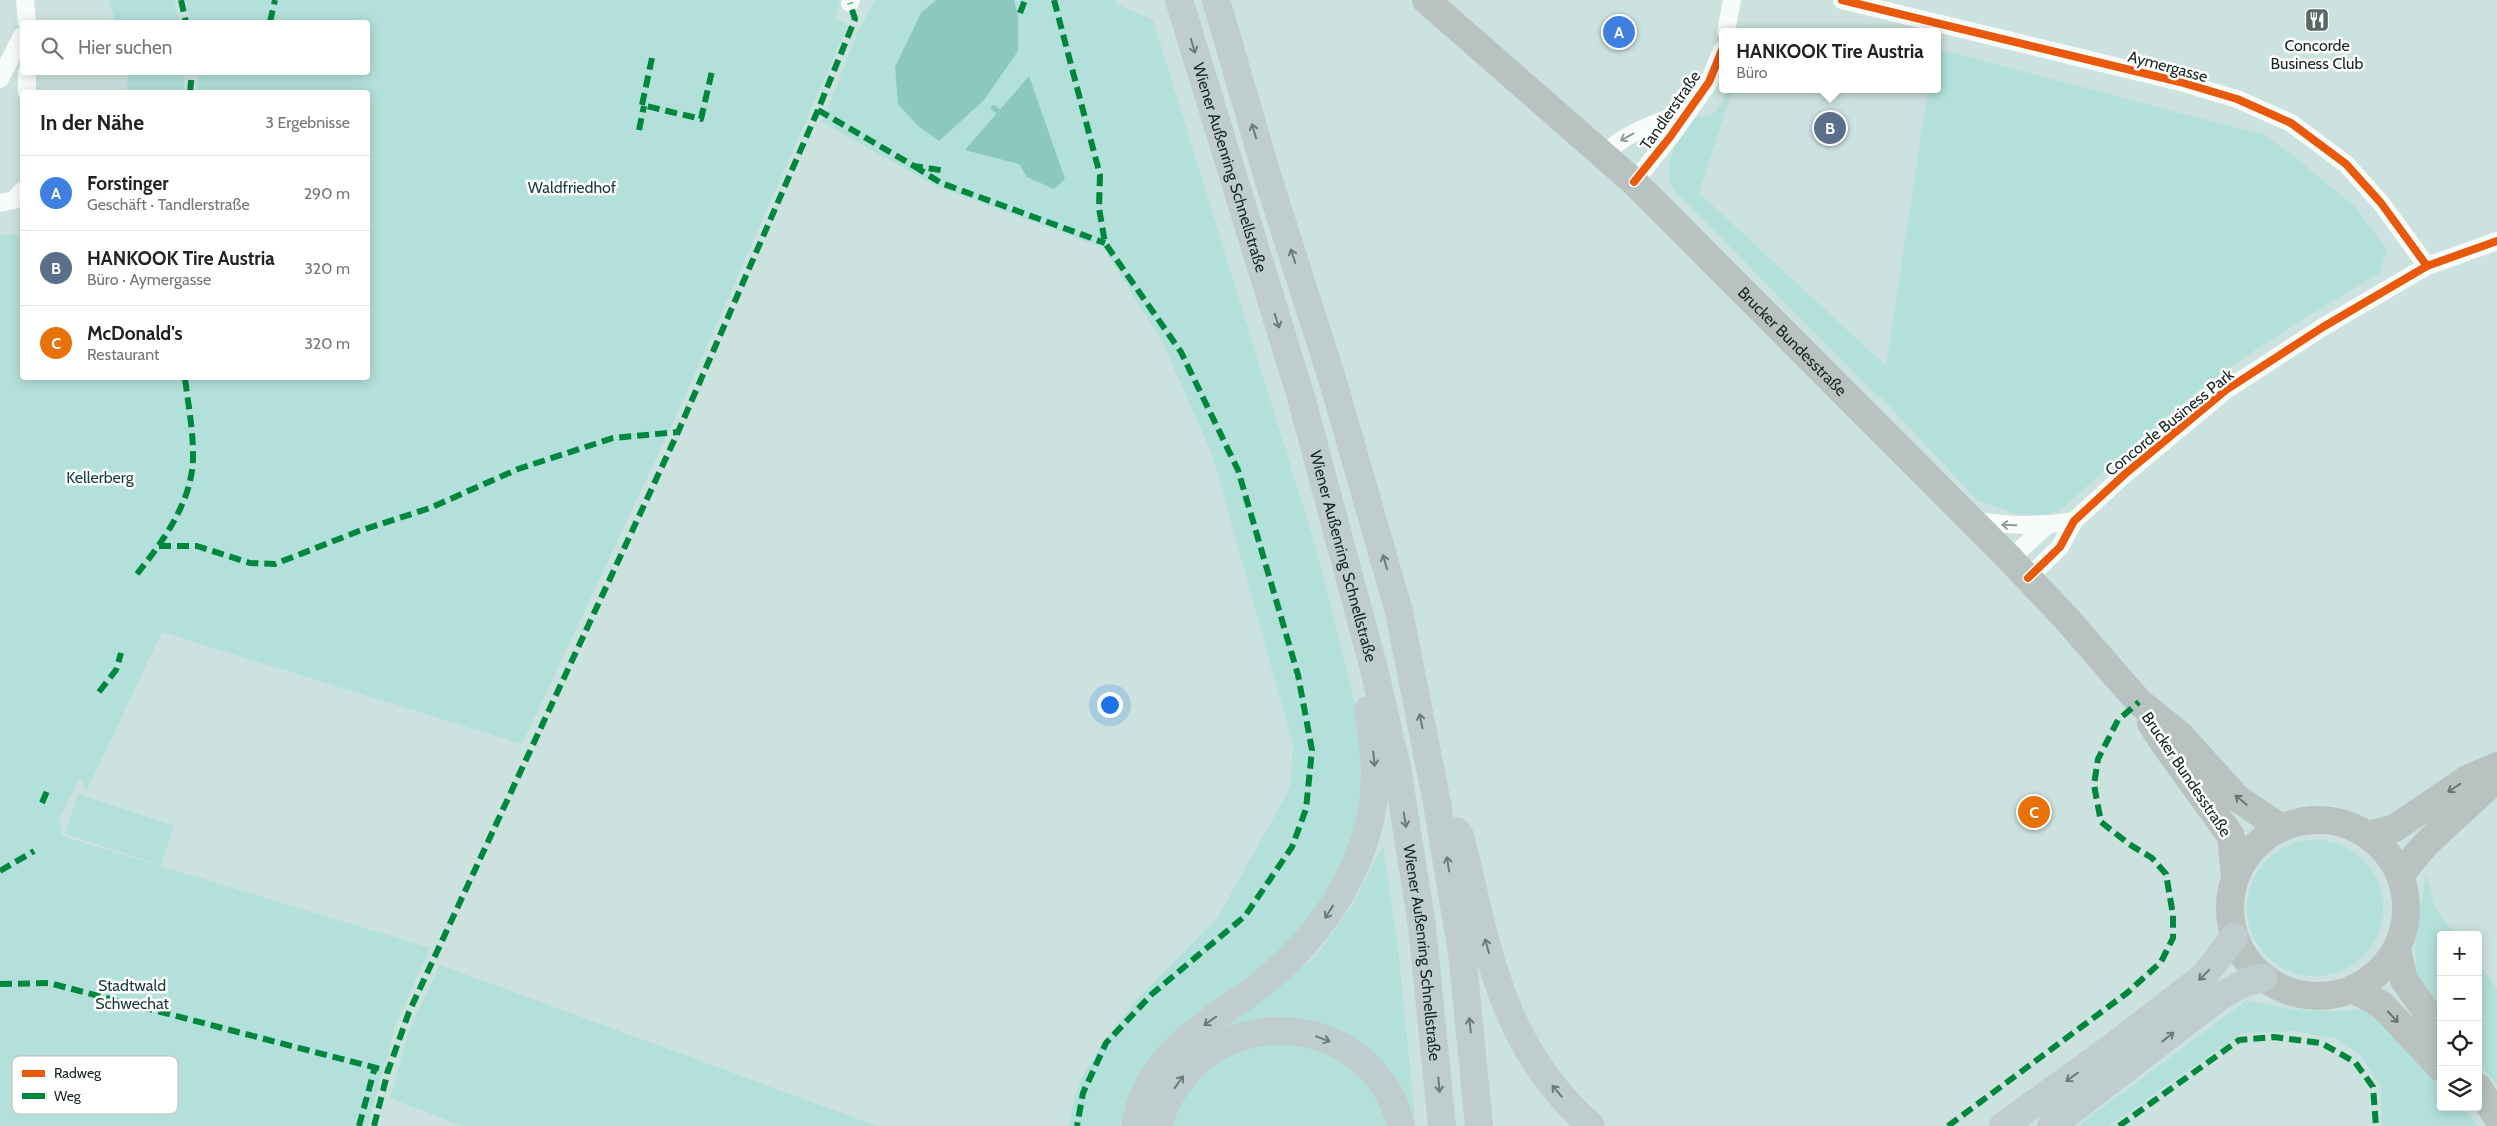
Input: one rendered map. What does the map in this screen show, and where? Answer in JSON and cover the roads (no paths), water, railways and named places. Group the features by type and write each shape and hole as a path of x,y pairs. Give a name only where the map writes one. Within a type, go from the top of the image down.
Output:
{"highway":[{"name":"Wiener Außenring Schnellstraße","path":"1179,0 1301,397 1374,669 1397,768 1422,926 1442,1126"},
{"name":"Wiener Außenring Schnellstraße","path":"1216,0 1268,178 1334,385 1399,612 1438,803 1462,952 1479,1126"},
{"path":"1135,1126 1144,1094 1168,1055 1198,1029 1286,963 1315,932 1343,889 1365,833 1372,800 1375,771 1368,710 1374,669"},
{"path":"1438,803 1461,838 1488,953 1510,1016 1523,1044 1558,1094 1591,1126"},
{"path":"2003,1126 2111,1048 2203,977 2234,937"},
{"path":"2051,1126 2222,995 2246,982 2263,978"},
{"path":"1159,1126 1166,1103 1178,1084 1191,1067 1208,1052 1228,1040 1250,1033 1271,1031 1312,1034 1332,1042 1351,1053 1368,1067 1381,1083 1391,1098 1401,1126"}],"main road":[{"name":"Brucker Bundesstraße","path":"1426,0 1634,182 2019,569 2139,702 2180,735 2237,798 2281,828"},
{"name":"Brucker Bundesstraße","path":"2139,702 2163,742 2231,836 2235,876"},
{"path":"2368,835 2395,828 2467,779 2497,766"},
{"path":"2401,876 2413,857 2478,797 2497,776"},
{"path":"2325,820 2348,825 2368,835 2381,846 2401,876 2406,901 2405,926 2397,949 2378,972 2353,989 2330,996 2306,996 2283,990 2263,978 2246,959 2234,937 2230,916 2230,896 2235,876 2246,856 2262,840 2281,828 2303,821 2325,820"},
{"path":"2397,949 2404,980 2437,1026"},
{"path":"2353,989 2382,1004 2439,1066"},
{"path":"2482,1095 2489,1110"}],"street":[{"path":"25,0 27,20"},
{"path":"1727,28 1732,0"},
{"name":"Aymergasse","path":"1842,0 2180,82 2237,99 2291,123 2346,164 2381,203 2427,266"},
{"path":"0,79 20,40"},
{"name":"Tandlerstraße","path":"1634,182 1670,137 1709,82 1719,57"},
{"path":"27,75 27,90"},
{"name":"Tandlerstraße","path":"1604,155 1614,144 1645,127 1686,112"},
{"path":"0,203 14,200 20,193"},
{"name":"Concorde Business Park","path":"2019,569 2060,547 2074,521 2125,474 2226,390 2323,327 2427,266 2497,241"},
{"path":"1971,520 2005,526 2047,525 2074,521"},
{"path":"2019,569 2047,525"}],"waterway":[{"path":"994,108 1003,116"}],"place":[{"name":"Concorde Business Club","path":"2317,20"},
{"name":"Forstinger","path":"1619,32"},
{"name":"HANKOOK Tire Austria","path":"1830,128"},
{"name":"McDonald's","path":"2034,812"}],"park label":[{"name":"Waldfriedhof","path":"572,187"},
{"name":"Kellerberg","path":"100,477"},
{"name":"Stadtwald Schwechat","path":"132,994"}]}
